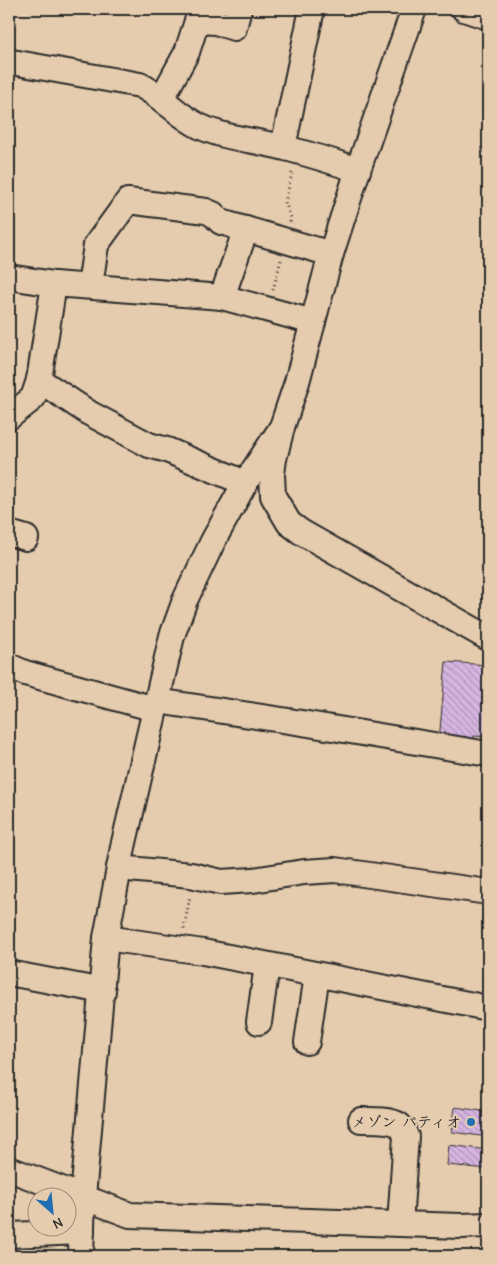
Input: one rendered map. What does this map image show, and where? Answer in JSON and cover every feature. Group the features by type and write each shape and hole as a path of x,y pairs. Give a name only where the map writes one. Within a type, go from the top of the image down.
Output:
{"street":[{"path":"162,98 187,52 197,21 216,22 234,28 239,9"},
{"path":"283,147 312,9"},
{"path":"414,9 331,254 289,409 282,427 272,474 273,496 289,523 340,555 488,638"},
{"path":"464,9 488,17"},
{"path":"10,66 140,85 156,93 178,112 200,126 224,135 283,147 358,170"},
{"path":"90,286 96,245 128,201 206,211 213,214 221,222 331,254"},
{"path":"222,297 246,228"},
{"path":"9,278 54,284 222,297 313,322"},
{"path":"9,417 32,398 39,380 54,284"},
{"path":"39,380 89,413 149,445 167,450 245,483"},
{"path":"81,1256 83,1197 103,991 106,938 139,776 172,636 184,600 213,541 245,483 282,427"},
{"path":"9,666 25,672 156,705 302,723 488,754"},
{"path":"119,868 194,875 221,882 335,870 488,892"},
{"path":"106,938 181,949 488,1008"},
{"path":"259,1022 267,965"},
{"path":"9,973 103,991"},
{"path":"308,1042 317,975"},
{"path":"361,1120 399,1125 406,1136 400,1224"},
{"path":"9,1170 130,1215 461,1226 488,1225"},
{"path":"9,1235 82,1232"}],"path":[{"path":"181,949 194,875"}],"building":[{"path":"446,662 488,665 488,737 474,736 473,744 439,741"},
{"name":"メゾン パティオ","path":"455,1107 488,1112 488,1137 452,1132"},
{"path":"449,1145 488,1150 488,1169 447,1165"}],"place":[{"name":"メゾン パティオ","path":"471,1122"}]}
